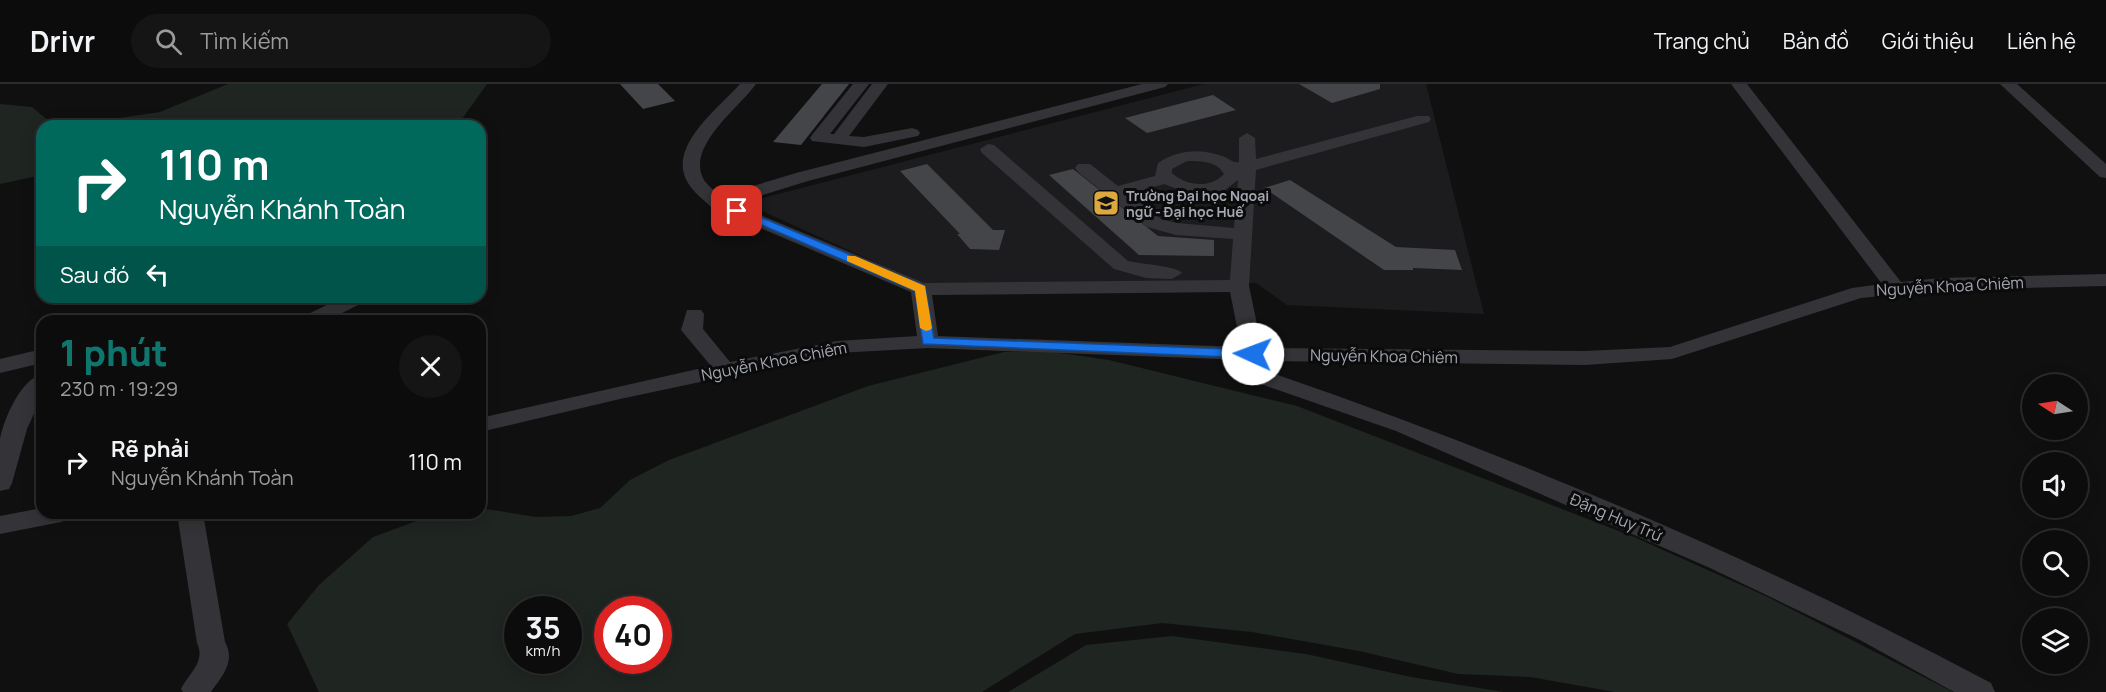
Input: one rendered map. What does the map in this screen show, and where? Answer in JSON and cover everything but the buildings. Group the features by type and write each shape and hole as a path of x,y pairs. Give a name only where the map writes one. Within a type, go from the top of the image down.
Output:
{"street":[{"path":"748,84 696,143 690,163 696,182 717,202 921,289 1239,279"},
{"path":"861,84 818,138 883,140 1109,84"},
{"path":"838,140 880,84"},
{"path":"717,202 802,177 1160,84"},
{"path":"1739,84 1895,288"},
{"path":"2008,84 2106,173"},
{"path":"1239,167 1230,181 1209,189 1182,186 1166,178 1162,171 1167,163 1187,156 1213,158 1239,167 1424,119"},
{"name":"Đặng Huy Trứ","path":"1247,138 1239,167 1242,234 1239,279 1253,354 1263,377 1404,426 1719,561 1870,632 1980,692"},
{"path":"988,150 1121,266 1130,270 1239,279"},
{"path":"1084,168 1142,214 1165,227 1242,234"},
{"path":"1114,192 1166,178"},
{"name":"Nguyễn Khoa Chiêm","path":"486,424 837,347 928,342 1253,354 1585,358 1672,353 1859,292 1941,284 2106,280"},
{"path":"921,289 928,342"},
{"path":"322,315 346,303"},
{"path":"694,314 692,330 725,370"},
{"path":"0,366 36,357"},
{"path":"0,483 22,410 36,388"},
{"path":"0,525 36,518"},
{"path":"191,519 211,643 216,652 214,664 194,691"}],"shaded area":[{"path":"228,84 487,84 461,120 106,120 160,112"},
{"name":"Trường Đại học Ngoại ngữ - Đại học Huế","path":"1204,84 1426,84 1484,314 1287,305 1256,283 923,284 753,207 759,199"},
{"path":"0,104 32,107 48,120 36,120 36,176 0,184"},
{"path":"1046,351 1109,360 1297,406 1634,537 1768,597 1953,692 1615,692 1530,677 1458,674 1359,651 1252,632 1162,623 1075,634 982,692 319,692 287,624 319,585 373,537 422,519 486,519 486,509 536,517 571,516 600,508 630,480 669,460 868,386 1004,352"},
{"path":"1172,636 1306,654 1411,677 1504,692 1008,692 1086,645"}],"slow traffic":[{"path":"851,258 921,289 926,328"}],"place":[{"name":"Trường Đại học Ngoại ngữ - Đại học Huế","path":"1106,203"}],"route":[{"path":"737,211 921,289 928,342 1253,354"}]}
